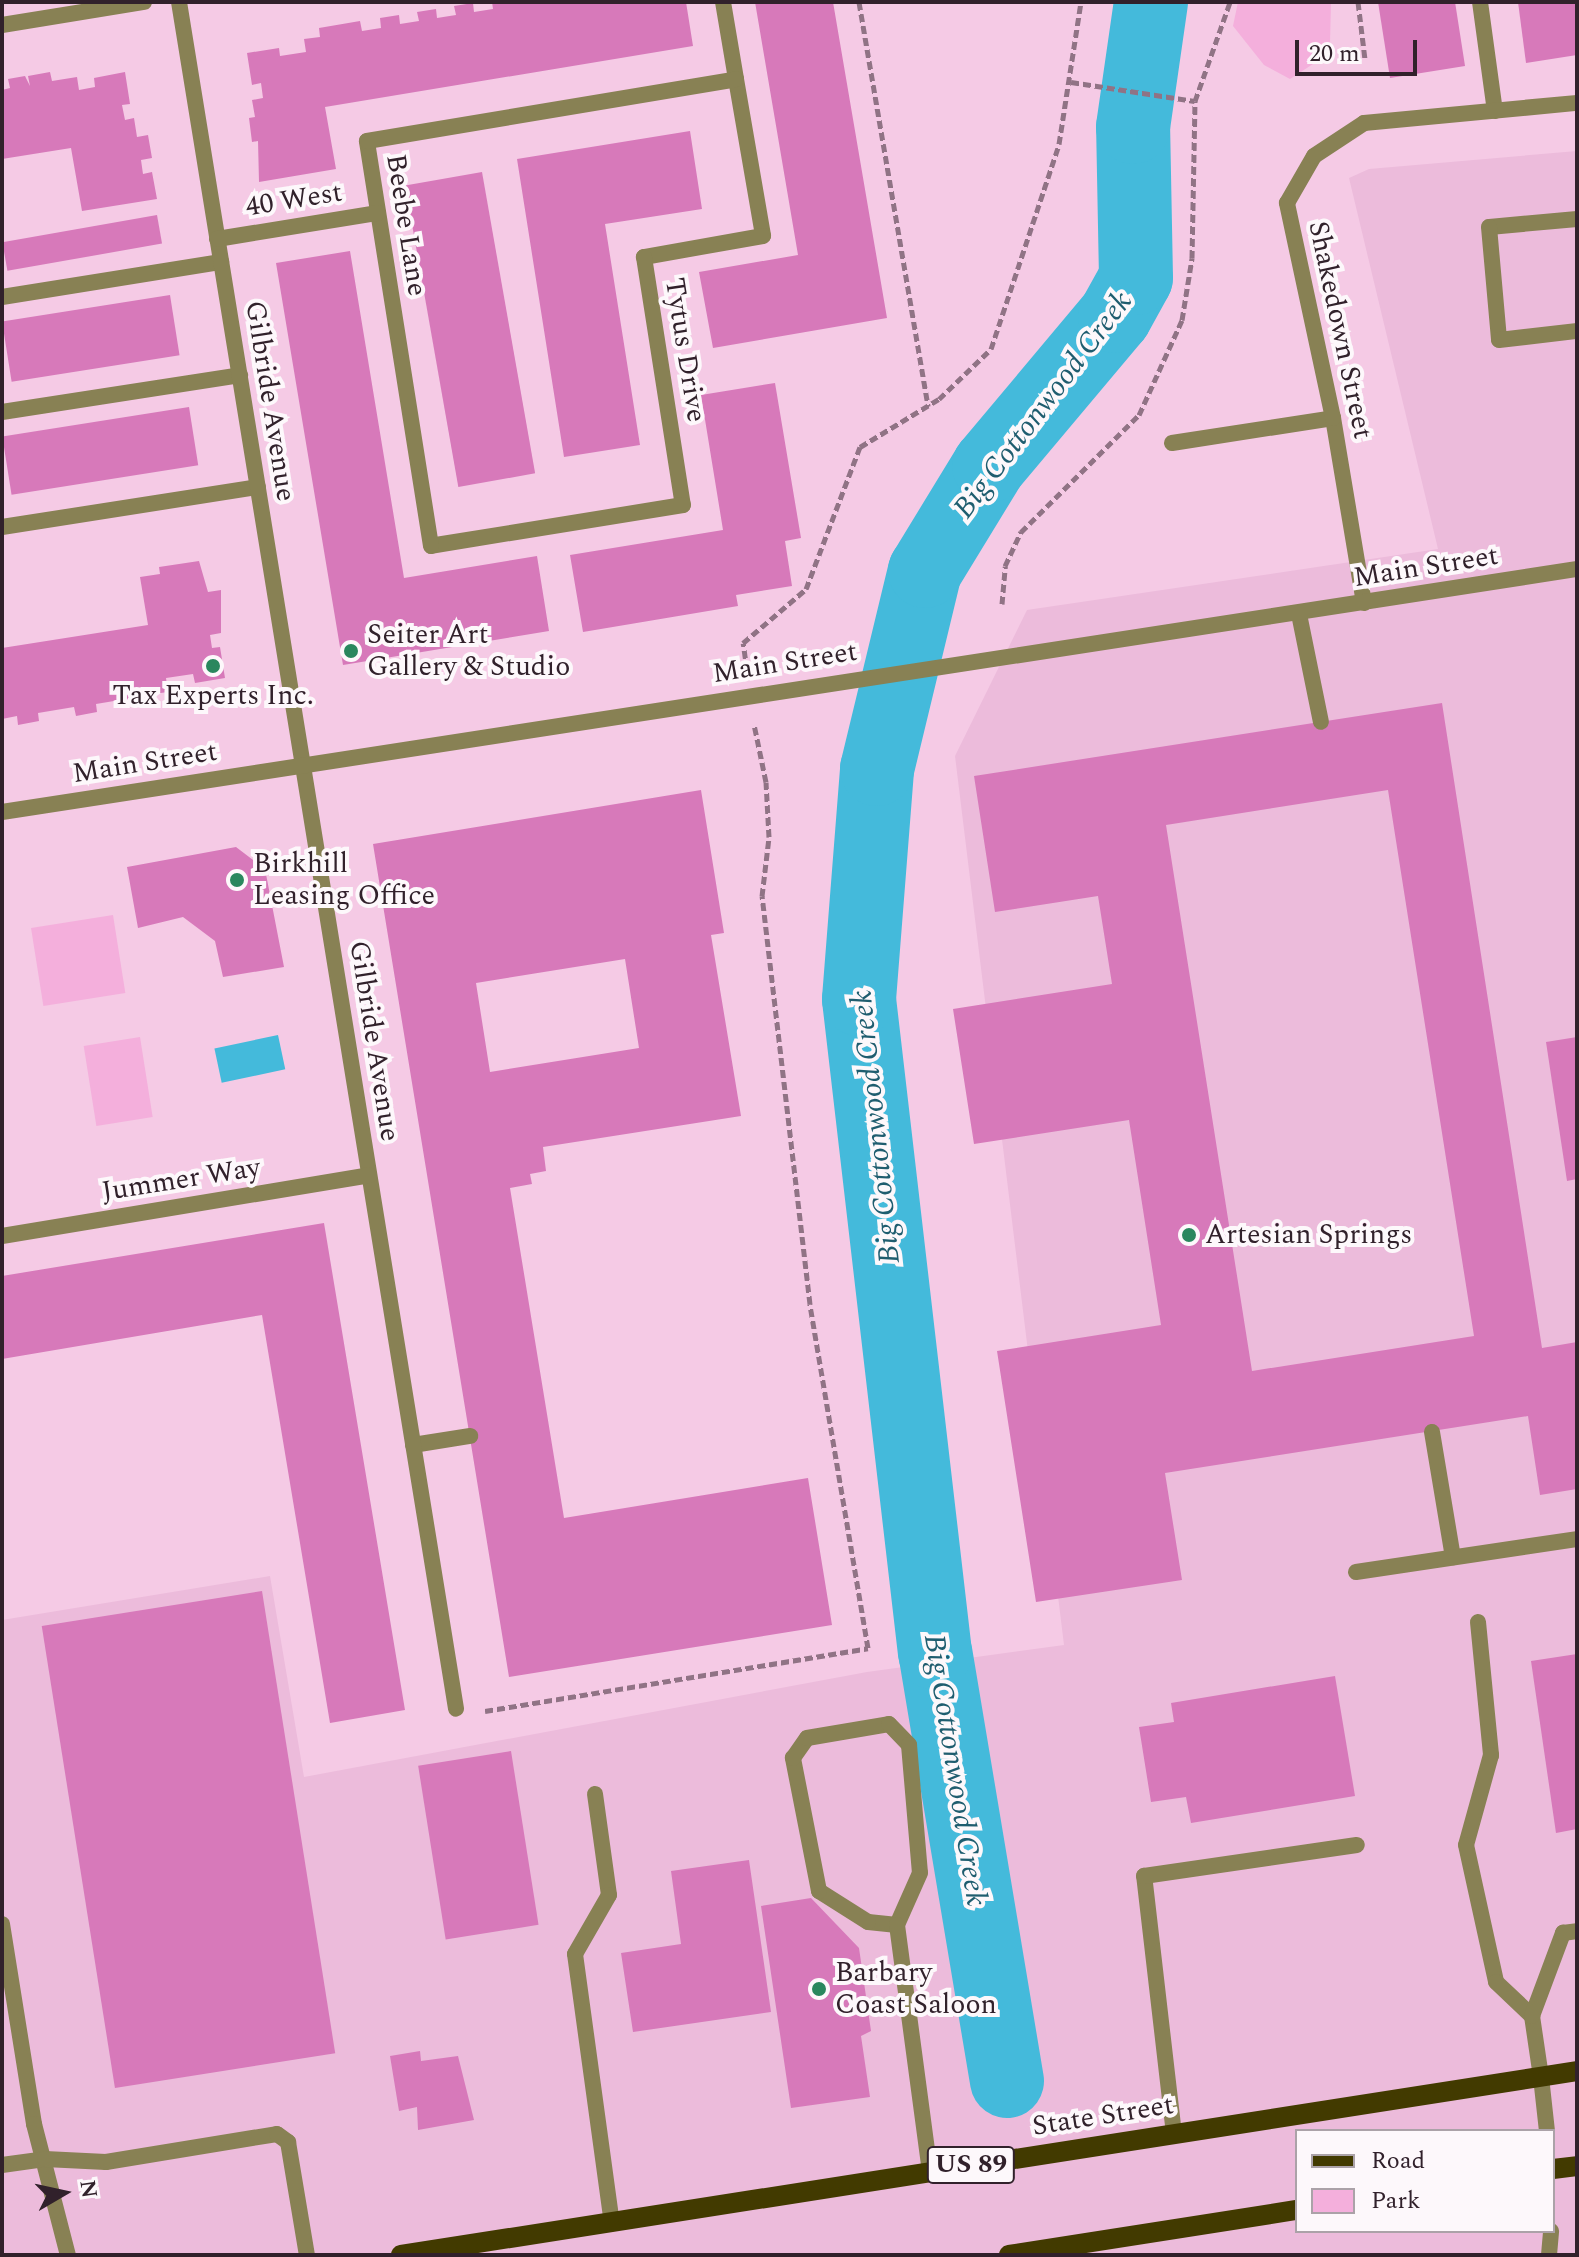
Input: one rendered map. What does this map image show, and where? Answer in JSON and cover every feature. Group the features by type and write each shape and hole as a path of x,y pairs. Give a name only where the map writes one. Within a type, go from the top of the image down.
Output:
{"main road":[{"name":"State Street","path":"401,2255 1577,2071"},
{"path":"1555,2169 1577,2166"},
{"path":"1009,2255 1295,2210"}],"street":[{"path":"2,25 144,2"},
{"name":"Gilbride Avenue","path":"179,2 456,1709"},
{"name":"Tytus Drive","path":"431,546 683,505 644,257 763,236 723,2"},
{"path":"1480,2 1495,111"},
{"name":"Beebe Lane","path":"431,546 367,141 736,79"},
{"name":"Shakedown Street","path":"1364,603 1333,418 1287,203 1314,156 1364,123 1577,103"},
{"name":"40 West","path":"217,239 378,213"},
{"path":"1577,219 1489,227 1499,340 1577,331"},
{"path":"2,297 221,262"},
{"path":"2,412 240,375"},
{"path":"1172,443 1333,418"},
{"path":"2,527 258,487"},
{"name":"Main Street","path":"2,812 1577,569"},
{"path":"1299,614 1321,722"},
{"name":"Jummer Way","path":"2,1236 369,1175"},
{"path":"1432,1432 1453,1557"},
{"path":"413,1445 470,1436"},
{"path":"1356,1572 1577,1539"},
{"path":"1478,1622 1491,1755 1466,1845 1496,1982 1532,2016"},
{"path":"897,1925 868,1922 819,1891 793,1758 807,1738 889,1724 909,1745 920,1873 897,1925 930,2172"},
{"path":"595,1794 609,1895 575,1954 612,2223"},
{"path":"1174,2134 1144,1876 1357,1845"},
{"path":"2,1924 34,2124 68,2255"},
{"path":"1547,2129 1532,2016 1563,1933 1577,1931"},
{"path":"2,2165 45,2159 106,2162 277,2134 288,2142 307,2255"},
{"path":"1549,2255 1551,2233"}],"path":[{"path":"859,2 928,406"},
{"path":"743,643 806,589 860,447 928,406 991,349 1059,144 1081,2"},
{"path":"1002,604 1005,566 1021,532 1139,415 1182,320 1192,258 1191,101 1230,2"},
{"path":"1358,2 1365,59"},
{"path":"1071,82 1191,101"},
{"path":"456,1709 498,1711 868,1648 808,1289 762,896 769,837 766,782 758,756"}],"shaded area":[{"path":"1577,151 1577,2255 2,2255 2,1620 270,1576 304,1777 867,1672 1064,1645 955,756 1027,610 1438,549 1349,178 1369,169"}],"green space":[{"path":"1238,2 1331,2 1330,43 1313,64 1290,79 1264,65 1233,26"},
{"path":"113,915 125,993 43,1006 31,928"},
{"path":"140,1037 153,1117 96,1126 84,1046"}],"water":[{"path":"278,1035 285,1069 222,1083 214,1049"}],"building":[{"path":"492,2 686,2 693,46 325,107 336,169 259,182 258,141 252,142 249,118 255,117 252,100 263,98 261,83 252,85 247,53 279,48 280,56 306,52 304,39 320,37 319,28 360,21 362,31 381,28 380,18 399,15 400,24 419,21 417,12 436,9 437,18 456,15 454,6 473,3 474,12 493,9"},
{"path":"755,2 833,2 887,318 713,348 699,272 798,255"},
{"path":"1378,2 1455,2 1465,66 1390,78"},
{"path":"1518,2 1577,2 1577,55 1526,63"},
{"path":"50,72 52,81 77,77 79,90 95,87 94,78 125,72 130,104 122,105 125,120 134,118 137,137 148,135 152,158 141,160 143,174 152,172 157,199 82,211 71,148 2,159 2,90 10,88 8,79 25,76 30,86 28,76"},
{"path":"690,131 702,209 605,224 640,445 564,457 517,159"},
{"path":"482,172 535,473 458,487 405,186"},
{"path":"157,215 162,244 7,271 2,242"},
{"path":"350,251 404,578 537,556 549,631 343,665 276,263"},
{"path":"170,295 180,355 12,382 2,322"},
{"path":"775,383 801,538 785,541 792,586 736,595 738,606 583,632 570,555 723,530 701,395"},
{"path":"189,407 198,465 12,495 2,437"},
{"path":"199,561 208,592 221,590 221,633 210,635 212,648 220,647 225,678 195,683 193,674 166,678 168,692 153,694 154,703 133,706 132,698 96,704 97,712 76,716 74,707 38,713 39,721 18,725 17,716 2,719 2,648 148,625 140,577 160,574 159,567"},
{"name":"Artesian Springs","path":"1442,703 1542,1348 1577,1342 1577,1489 1540,1495 1528,1416 1165,1473 1182,1580 1036,1602 997,1351 1161,1325 1129,1120 974,1144 953,1009 1112,984 1098,896 995,912 974,776","holes":["1388,790 1474,1336 1252,1371 1166,825"]},
{"path":"701,790 724,933 711,935 741,1116 543,1147 546,1171 530,1174 532,1184 510,1188 564,1518 808,1478 832,1625 509,1677 373,844","holes":["625,959 639,1048 490,1072 476,983"]},
{"path":"236,847 265,869 284,967 223,977 215,941 183,917 138,928 127,867"},
{"path":"1577,1037 1577,1179 1567,1181 1546,1042"},
{"path":"324,1223 405,1710 330,1723 262,1315 2,1359 2,1276"},
{"path":"262,1591 335,2053 115,2088 42,1626"},
{"path":"1577,1654 1577,1829 1556,1833 1531,1661"},
{"path":"1335,1676 1355,1796 1191,1823 1186,1797 1151,1802 1139,1727 1174,1722 1171,1703"},
{"path":"511,1751 539,1925 446,1940 418,1766"},
{"path":"749,1860 771,2012 633,2032 621,1953 681,1944 671,1871"},
{"name":"Barbary Coast Saloon","path":"811,1898 859,1948 871,2031 861,2036 870,2097 791,2108 761,1906"},
{"path":"420,2051 421,2061 458,2056 474,2120 418,2130 417,2107 399,2111 390,2056"}],"waterway":[{"name":"Big Cottonwood Creek","path":"1007,2081 935,1653 859,999 877,769 925,571 989,466 1115,316 1136,278 1133,127 1151,2"}],"place":[{"name":"Seiter Art Gallery & Studio","path":"351,651"},
{"name":"Tax Experts Inc.","path":"213,666"},
{"name":"Birkhill Leasing Office","path":"237,880"},
{"name":"Artesian Springs","path":"1189,1235"},
{"name":"Barbary Coast Saloon","path":"819,1989"}]}
